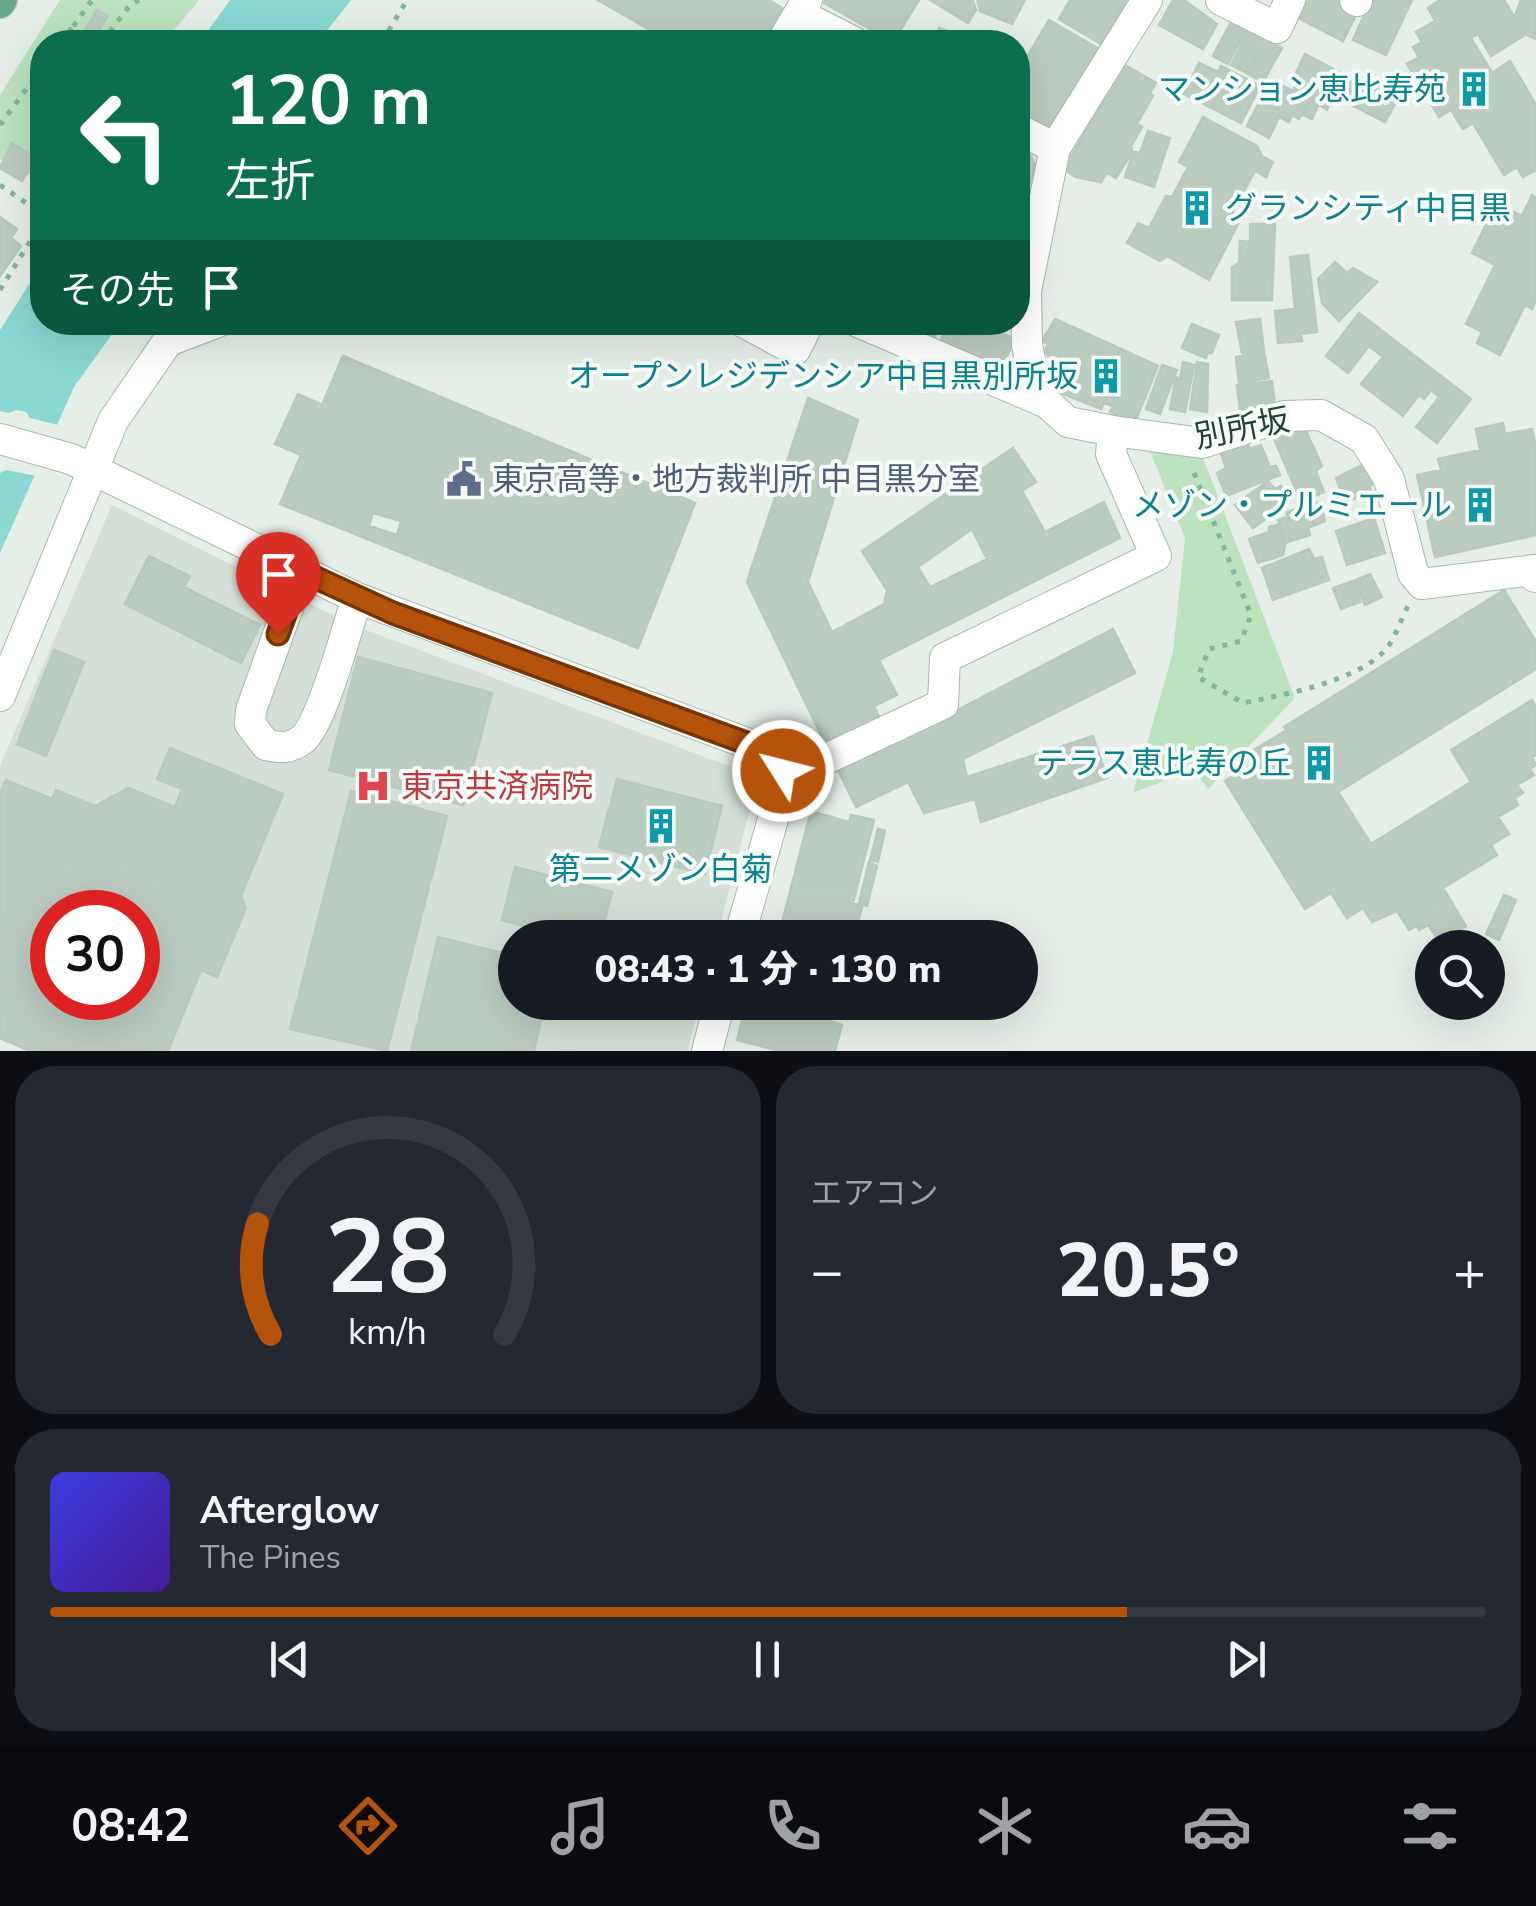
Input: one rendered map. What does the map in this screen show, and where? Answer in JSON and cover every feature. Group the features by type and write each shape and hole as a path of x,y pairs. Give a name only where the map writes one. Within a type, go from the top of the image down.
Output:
{"street":[{"path":"1030,272 1055,148 1148,0"},
{"path":"1221,0 1277,28 1290,0"},
{"path":"789,30 803,7 837,30"},
{"path":"1030,134 1055,148"},
{"path":"0,696 113,421 168,341 184,335"},
{"path":"767,335 794,350 802,335"},
{"name":"別所坂","path":"888,335 1047,403 1068,422 1113,432 1202,443 1284,416 1322,415 1364,439 1389,479 1413,573 1422,584 1534,570 1536,576"},
{"path":"1027,335 1034,378 1047,403"},
{"path":"774,760 826,759 942,704 946,658 1156,556 1110,454 1113,432"},
{"path":"0,439 60,455 95,470 357,598 765,750 783,771 782,788 744,920"},
{"path":"301,571 251,710 250,724 266,746 283,749 295,745 314,726 357,598"},
{"path":"707,1051 715,1020"}],"path":[{"path":"75,30 72,28 92,0"},
{"path":"111,30 130,5 139,0"},
{"path":"389,30 408,0"},
{"path":"0,125 30,84"},
{"path":"0,185 30,206"},
{"path":"0,290 30,241"},
{"path":"1187,456 1251,615 1241,640 1210,649 1198,677 1243,704 1293,694 1361,668 1387,648 1408,605"}],"shaded area":[{"name":"東京共済病院","path":"112,505 353,625 742,771 752,801 721,920 498,920 498,1020 695,1020 687,1051 28,1051 0,1040 0,766"}],"green space":[{"path":"60,0 199,0 174,30 41,30"},
{"path":"30,48 30,175 0,159 0,95"},
{"path":"1150,451 1202,455 1295,698 1208,789 1194,769 1133,793 1173,652 1185,538"}],"water":[{"path":"230,0 351,0 327,30 209,30"},
{"path":"30,283 30,335 111,335 74,387 0,553 0,330"}],"pier":[{"path":"16,410 62,426 37,476 6,470 0,473 0,411"}],"building":[{"path":"598,0 769,0 782,8 769,30 650,30"},
{"path":"919,0 900,30 872,30 824,3"},
{"path":"930,0 973,0 976,10 968,23"},
{"path":"977,0 1025,0 1012,24 980,11"},
{"path":"1070,0 1127,0 1101,44 1059,19"},
{"path":"1173,0 1184,0 1217,24 1203,49 1159,25"},
{"path":"1308,0 1338,0 1358,11 1343,41 1298,18"},
{"path":"1371,0 1412,0 1386,55 1353,40"},
{"name":"マンション恵比寿苑","path":"1440,0 1504,0 1525,35 1491,56 1478,34 1471,38 1492,73 1510,61 1536,105 1536,170 1523,177 1517,167 1504,175 1473,123 1463,129 1451,110 1439,117 1407,64 1419,57 1413,47 1422,42 1416,32 1435,21 1428,8"},
{"path":"1521,0 1536,0 1536,39 1526,35 1515,16"},
{"path":"97,10 108,16 99,30 86,30"},
{"path":"1049,20 1099,49 1050,131 1030,118 1030,52"},
{"path":"1232,20 1247,29 1228,64 1213,56"},
{"path":"1249,31 1264,39 1247,73 1231,65"},
{"path":"1267,40 1282,48 1263,82 1248,74"},
{"path":"1305,54 1341,73 1331,94 1295,75"},
{"path":"1199,63 1218,72 1221,66 1260,86 1241,123 1184,94"},
{"path":"1125,65 1156,83 1137,124 1142,127 1131,146 1132,152 1116,178 1107,173 1101,182 1076,177 1063,169"},
{"path":"1348,74 1378,89 1381,82 1401,93 1385,122 1346,102 1351,92 1342,87"},
{"path":"1271,80 1309,99 1299,119 1292,115 1289,122 1279,117 1269,138 1247,126"},
{"path":"1297,81 1332,97 1327,110 1319,104 1312,119 1303,115 1312,99 1294,89"},
{"name":"グランシティ中目黒","path":"1203,117 1257,146 1262,156 1273,162 1266,177 1255,171 1229,219 1238,224 1209,280 1167,256 1160,261 1127,243 1138,223 1149,228 1166,196 1172,197 1188,167 1179,162"},
{"path":"1148,131 1170,138 1154,187 1125,177 1133,152 1140,153"},
{"path":"12,143 30,155 30,168 22,181 0,168"},
{"path":"1030,156 1036,168 1030,184"},
{"path":"1532,195 1536,198 1536,300 1532,309 1525,305 1500,355 1477,343 1482,332 1466,324 1495,265 1472,253 1497,203 1522,216"},
{"path":"0,217 17,229 11,238 21,246 0,276"},
{"path":"1250,224 1275,224 1272,300 1232,300 1232,267 1239,263 1240,241 1250,242"},
{"path":"1308,255 1317,332 1301,334 1302,341 1278,343 1275,311 1295,309 1290,257"},
{"path":"1335,262 1347,273 1353,268 1377,282 1339,321 1322,303 1318,279"},
{"path":"1359,313 1471,399 1437,443 1416,427 1439,397 1431,390 1424,399 1419,395 1403,416 1361,384 1383,357 1369,346 1348,373 1326,356"},
{"name":"オープンレジデンシア中目黒別所坂","path":"1055,319 1158,366 1137,417 1123,417 1110,412 1113,406 1104,403 1101,409 1061,393 1064,386 1045,350 1048,344 1042,341"},
{"path":"1260,319 1264,351 1242,353 1236,322"},
{"path":"1192,324 1219,335 1206,358 1182,348"},
{"path":"943,335 970,335 963,354 939,346"},
{"path":"970,335 1006,335 1015,339 1001,369 965,350"},
{"path":"1264,352 1269,378 1239,383 1236,357"},
{"name":"東京高等・地方裁判所 中目黒分室","path":"343,356 695,503 638,648 280,504 301,455 275,444 298,394 322,405"},
{"path":"1183,362 1194,365 1185,412 1170,409"},
{"path":"1197,362 1208,364 1207,412 1190,409"},
{"path":"1162,365 1177,370 1160,414 1146,409"},
{"path":"1272,381 1275,406 1240,410 1237,385"},
{"path":"808,398 858,420 808,582 832,632 884,604 887,590 862,551 1013,448 1036,482 1022,491 1045,532 1104,502 1120,538 879,660 897,695 874,706 892,744 1113,629 1135,673 963,759 967,777 1093,736 1107,778 981,822 975,799 924,813 908,782 856,807 747,582","holes":["972,529 987,559 930,587 918,567"]},
{"path":"1302,422 1322,466 1316,471 1324,492 1301,502 1273,436"},
{"name":"メゾン・プルミエール","path":"1503,423 1505,434 1532,429 1536,447 1536,535 1435,557 1417,475 1441,470 1438,459 1480,450 1476,429"},
{"path":"1246,441 1250,449 1261,445 1270,467 1276,466 1280,475 1226,496 1217,473 1226,468 1220,451"},
{"path":"1366,463 1377,481 1370,486 1371,494 1335,504 1332,492 1340,488 1336,478"},
{"path":"1268,481 1275,489 1281,486 1286,504 1253,528 1235,505"},
{"path":"1320,502 1325,521 1308,528 1310,535 1285,543 1278,520 1300,508 1304,513 1309,505"},
{"path":"373,513 401,521 397,535 369,526"},
{"path":"1374,518 1385,553 1347,565 1336,531"},
{"path":"1277,525 1285,545 1283,555 1258,563 1249,539"},
{"path":"1309,549 1314,559 1322,557 1329,580 1273,600 1262,568"},
{"path":"149,556 190,576 184,587 260,625 241,663 125,604"},
{"path":"1370,574 1382,597 1365,605 1354,581"},
{"path":"1353,581 1360,602 1341,609 1333,588"},
{"name":"テラス恵比寿の丘","path":"1504,590 1536,642 1536,669 1338,792 1371,844 1471,782 1451,750 1532,700 1536,707 1536,755 1532,757 1536,765 1530,769 1534,775 1517,785 1523,793 1515,798 1518,805 1498,817 1509,834 1491,845 1497,855 1443,888 1466,926 1459,930 1432,930 1428,925 1409,930 1397,911 1372,922 1363,908 1347,918 1331,893 1305,909 1225,781 1255,763 1249,753 1287,730 1284,727"},
{"path":"54,650 84,662 46,756 17,744"},
{"path":"358,657 492,693 463,805 329,770"},
{"path":"170,748 283,794 241,896 246,908 217,977 201,970 168,1051 30,1051 0,1038 0,793 6,780 52,799 56,790 95,806 128,788 175,807 182,789 157,779"},
{"name":"第二メゾン白菊","path":"617,779 722,806 705,874 599,847"},
{"path":"351,791 447,816 387,1051 290,1029"},
{"path":"817,813 849,822 851,815 874,820 853,903 862,907 858,920 783,920 809,818"},
{"path":"878,829 885,831 878,862 870,860"},
{"path":"869,862 877,866 867,906 859,903"},
{"path":"515,867 612,892 605,920 502,920"},
{"path":"1504,895 1516,900 1503,930 1488,930"},
{"path":"438,937 498,952 498,1020 541,1020 534,1051 411,1051"},
{"path":"742,1020 831,1020 842,1025 835,1051 779,1051 737,1040"}],"place":[{"name":"マンション恵比寿苑","path":"1474,89"},
{"name":"グランシティ中目黒","path":"1197,208"},
{"name":"オープンレジデンシア中目黒別所坂","path":"1106,376"},
{"name":"東京高等・地方裁判所 中目黒分室","path":"464,479"},
{"name":"メゾン・プルミエール","path":"1480,505"},
{"name":"テラス恵比寿の丘","path":"1319,763"},
{"name":"東京共済病院","path":"373,786"},
{"name":"第二メゾン白菊","path":"661,826"}],"route":[{"path":"278,634 301,571 393,613 765,750 783,771"}]}
